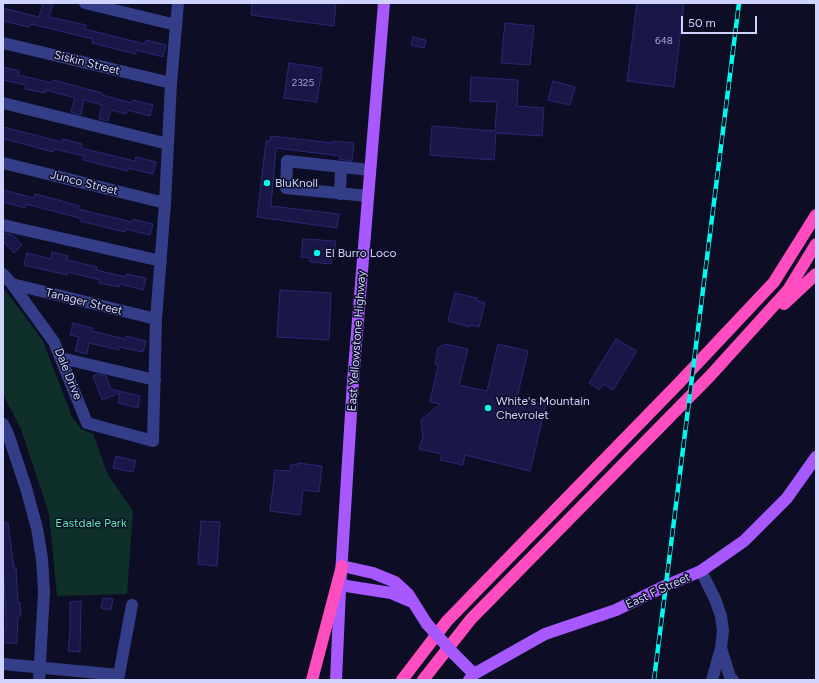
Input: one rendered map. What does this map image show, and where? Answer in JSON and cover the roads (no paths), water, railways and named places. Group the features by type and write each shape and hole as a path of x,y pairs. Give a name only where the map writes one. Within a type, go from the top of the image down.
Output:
{"highway":[{"path":"402,680 447,621 678,384 774,282 816,215"},
{"path":"710,376 788,290 816,244"},
{"path":"423,680 471,619 710,376 816,274"},
{"path":"312,680 342,566"}],"main road":[{"name":"East Yellowstone Highway","path":"336,676 340,585 353,381 384,3"},
{"name":"East F Street","path":"471,677 545,634 616,610 665,586 701,571 744,541 782,504 816,457"},
{"path":"342,566 373,573 395,582 408,594 427,624 454,654 471,677"},
{"path":"340,585 391,593 412,602"}],"street":[{"path":"85,3 176,25"},
{"path":"61,358 155,380 156,320 165,203 171,83 178,3"},
{"name":"Siskin Street","path":"3,42 171,83"},
{"path":"3,103 168,144"},
{"path":"368,196 286,188 287,161 370,170"},
{"name":"Junco Street","path":"3,163 165,203"},
{"path":"340,194 341,167"},
{"path":"3,225 160,261"},
{"name":"Dale Drive","path":"3,274 54,342 87,423 153,441 155,380"},
{"name":"Tanager Street","path":"12,284 156,320"},
{"path":"3,424 8,434 26,488 37,528 42,559 44,592 39,680"},
{"path":"701,571 715,599 721,616 723,631 721,648 712,680"},
{"path":"3,664 40,666 118,677 132,605"},
{"path":"721,648 730,677 733,680"}],"railway":[{"path":"654,680 739,3"}],"place":[{"name":"BluKnoll","path":"267,183"},
{"name":"El Burro Loco","path":"317,253"},
{"name":"White's Mountain Chevrolet","path":"488,408"}],"park label":[{"name":"Eastdale Park","path":"91,523"}]}
